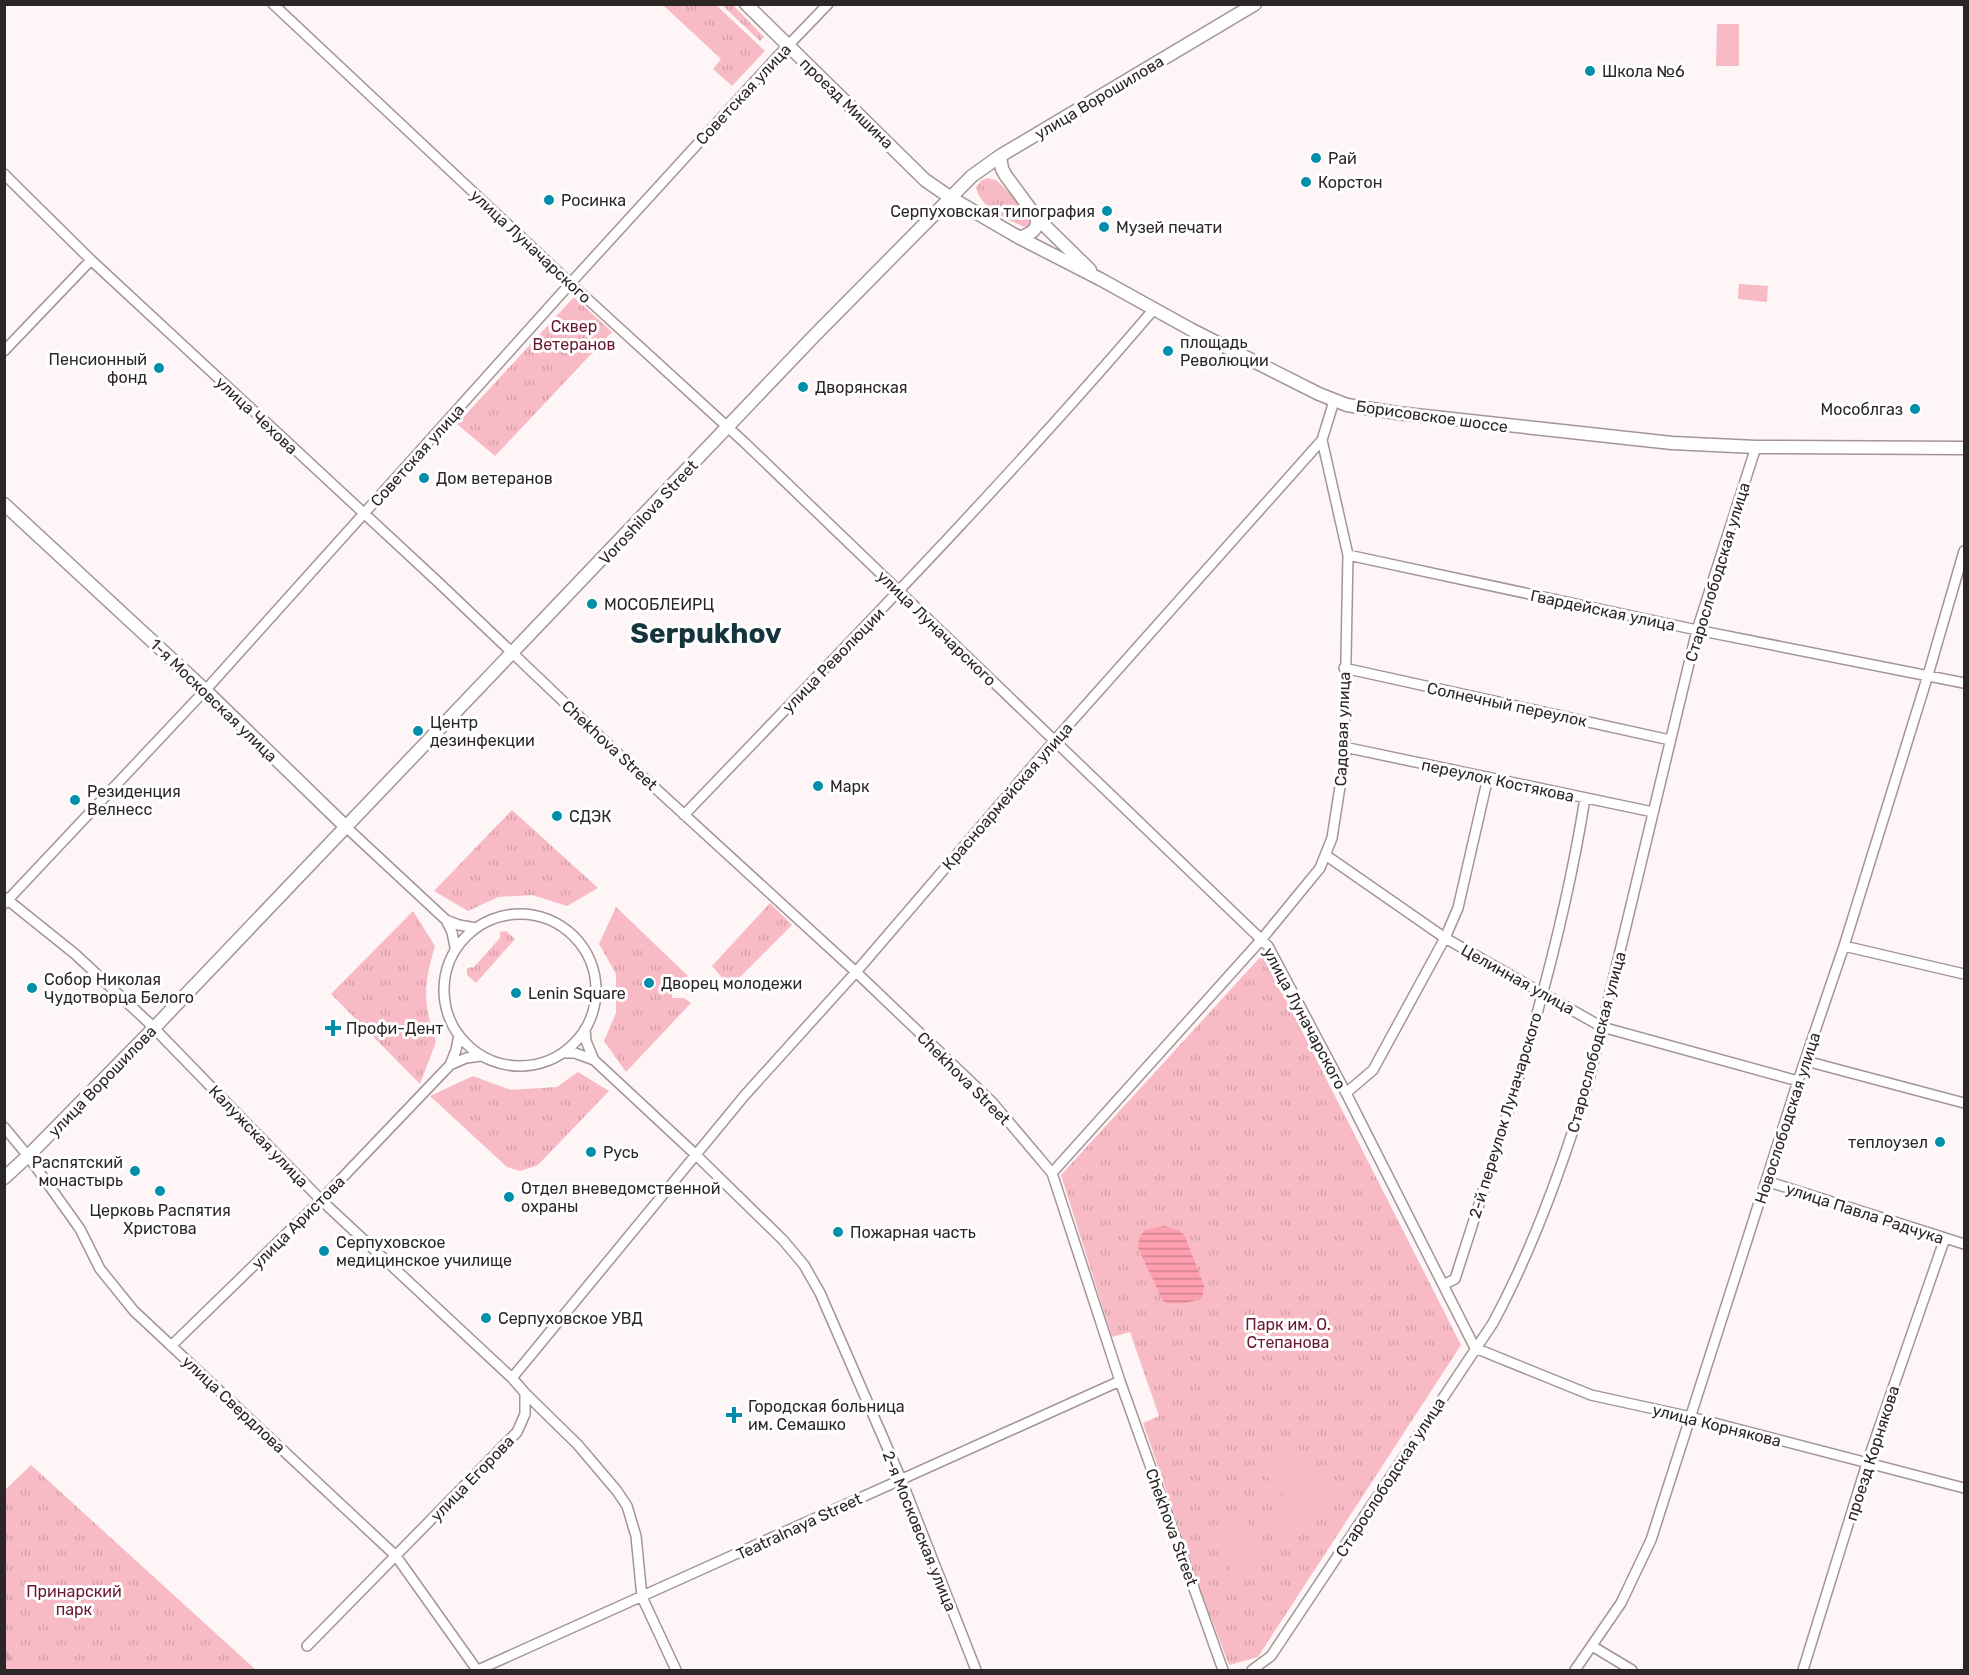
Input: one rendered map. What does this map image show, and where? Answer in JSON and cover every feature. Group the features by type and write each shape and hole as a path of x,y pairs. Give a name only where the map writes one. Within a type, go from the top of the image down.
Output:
{"main road":[{"name":"проезд Мишина","path":"746,4 925,180 951,198"},
{"name":"улица Ворошилова","path":"951,198 972,176 1000,156 1255,4"},
{"path":"1000,156 1002,169 1006,176 1037,218 1100,279"},
{"name":"Борисовское шоссе","path":"951,198 1020,238 1232,351 1334,401 1397,413 1672,443 1756,447 1965,448"},
{"name":"Voroshilova Street","path":"346,826 815,335 951,198"},
{"path":"1020,238 1035,231 1038,226 1037,218"},
{"name":"1-я Московская улица","path":"4,504 205,690 346,826"},
{"name":"улица Ворошилова","path":"4,1178 154,1028 346,826"}],"street":[{"name":"улица Луначарского","path":"273,4 570,283 728,427 1268,946 1346,1093 1475,1348"},
{"name":"Советская улица","path":"6,901 205,690 570,283 828,4"},
{"name":"улица Чехова","path":"4,174 91,260 438,582 512,654"},
{"path":"4,351 91,260"},
{"name":"улица Революции","path":"684,815 899,591 1111,360 1154,309"},
{"name":"Садовая улица","path":"1052,1173 1261,940 1320,868 1326,856 1332,838 1344,761 1344,668 1348,555 1322,440 1334,401"},
{"name":"Красноармейская улица","path":"695,1154 856,972 1055,740 1322,440"},
{"name":"Старослободская улица","path":"1252,1671 1271,1656 1493,1323 1517,1278 1573,1132 1602,1026 1697,630 1756,447"},
{"name":"Новослободская улица","path":"1575,1671 1621,1603 1650,1540 1798,1081 1844,946 1965,551"},
{"name":"Гвардейская улица","path":"1348,555 1697,630 1965,683"},
{"name":"Chekhova Street","path":"512,654 856,972 992,1102 1052,1173 1120,1381 1222,1671"},
{"name":"Солнечный переулок","path":"1344,668 1670,740"},
{"name":"переулок Костякова","path":"1344,747 1653,812"},
{"path":"1346,1093 1373,1070 1445,938 1458,908 1488,777"},
{"name":"2-й переулок Луначарского","path":"1443,1285 1455,1279 1523,1067 1542,992 1551,968 1576,859 1585,798"},
{"name":"1-я Московская улица","path":"346,826 446,920"},
{"name":"Целинная улица","path":"1326,856 1445,938 1602,1026 1798,1081"},
{"name":"Калужская улица","path":"6,901 75,954 154,1028 321,1200 512,1378"},
{"path":"506,915 538,916 560,925 584,947 596,982 596,999 585,1029 575,1043 563,1053 542,1062 516,1066 499,1064 481,1056 459,1035 447,1013 443,992 446,971 455,947 476,928 506,915"},
{"path":"446,920 476,928"},
{"path":"446,920 452,932 455,947"},
{"path":"1844,946 1965,974"},
{"path":"585,1029 586,1041 594,1060"},
{"path":"450,1065 459,1035"},
{"path":"563,1053 575,1053 594,1060"},
{"path":"450,1065 466,1058 481,1056"},
{"name":"2-я Московская улица","path":"594,1060 695,1154 783,1240 804,1265 820,1293 901,1479 976,1671"},
{"path":"1806,1061 1965,1103"},
{"name":"улица Аристова","path":"171,1346 321,1200 450,1065"},
{"name":"улица Свердлова","path":"4,1127 81,1229 100,1269 134,1311 396,1556 478,1671"},
{"path":"676,1671 642,1597 636,1536 627,1506 578,1445 512,1378 695,1154"},
{"name":"улица Павла Радчука","path":"1766,1181 1965,1244"},
{"name":"проезд Корнякова","path":"1803,1671 1867,1463 1945,1238"},
{"name":"улица Корнякова","path":"1475,1348 1591,1395 1691,1417 1965,1488"},
{"name":"Teatralnaya Street","path":"478,1671 1120,1381"},
{"name":"улица Егорова","path":"307,1646 517,1432 525,1414 525,1393"},
{"path":"1592,1646 1632,1671"}],"green space":[{"path":"663,5 716,5 765,51 732,86 713,69 721,59"},
{"path":"722,5 733,5 764,37 760,41"},
{"path":"1717,24 1739,24 1739,66 1716,66"},
{"path":"987,178 996,180 1032,215 1032,226 1027,228 1012,221 983,201 976,187"},
{"path":"1739,284 1768,286 1767,302 1738,299"},
{"name":"Сквер Ветеранов","path":"574,297 612,332 495,456 457,424"},
{"path":"512,810 598,888 567,906 532,895 498,897 468,911 434,891"},
{"path":"770,903 792,925 730,987 712,966"},
{"path":"616,907 688,976 683,981 672,982 672,998 684,998 691,1003 626,1072 604,1041 616,1013 616,974 599,944"},
{"path":"413,911 435,946 428,973 426,994 436,1042 420,1084 331,994"},
{"path":"506,931 515,939 476,983 467,975 467,968 474,967 500,938 500,932"},
{"name":"Парк им. О. Степанова","path":"1263,954 1461,1345 1258,1657 1229,1665 1200,1589 1143,1423 1159,1416 1130,1332 1112,1337 1061,1175"},
{"path":"578,1072 609,1091 538,1165 520,1171 507,1167 430,1096 473,1076 511,1090 557,1087"},
{"path":"1289,1451 1329,1493 1302,1516 1264,1473"},
{"name":"Принарский парк","path":"31,1465 256,1670 5,1670 5,1490"},
{"path":"1284,1499 1304,1521 1289,1534 1269,1512"},
{"path":"1248,1517 1257,1567 1231,1572 1222,1522"},
{"path":"5,1648 22,1670 5,1670"}],"shaded area":[{"path":"1164,1226 1179,1230 1185,1236 1204,1286 1202,1298 1182,1303 1163,1301 1138,1248 1139,1238 1145,1230"}],"place":[{"name":"Школа №6","path":"1590,71"},
{"name":"Рай","path":"1316,158"},
{"name":"Корстон","path":"1306,182"},
{"name":"Росинка","path":"549,200"},
{"name":"Серпуховская типография","path":"1107,211"},
{"name":"Музей печати","path":"1104,227"},
{"name":"площадь Революции","path":"1168,351"},
{"name":"Пенсионный фонд","path":"159,368"},
{"name":"Дворянская","path":"803,387"},
{"name":"Мособлгаз","path":"1915,409"},
{"name":"Дом ветеранов","path":"424,478"},
{"name":"МОСОБЛЕИРЦ","path":"592,604"},
{"name":"Центр дезинфекции","path":"418,731"},
{"name":"Марк","path":"818,786"},
{"name":"Резиденция Велнесс","path":"75,800"},
{"name":"СДЭК","path":"557,816"},
{"name":"Дворец молодежи","path":"649,983"},
{"name":"Собор Николая Чудотворца Белого","path":"32,988"},
{"name":"Lenin Square","path":"516,993"},
{"name":"Профи-Дент","path":"333,1028"},
{"name":"теплоузел","path":"1940,1142"},
{"name":"Русь","path":"591,1152"},
{"name":"Распятский монастырь","path":"135,1171"},
{"name":"Церковь Распятия Христова","path":"160,1191"},
{"name":"Отдел вневедомственной охраны","path":"509,1197"},
{"name":"Пожарная часть","path":"838,1232"},
{"name":"Серпуховское медицинское училище","path":"324,1251"},
{"name":"Серпуховское УВД","path":"486,1318"},
{"name":"Городская больница им. Семашко","path":"734,1415"}],"district":[{"name":"Serpukhov","path":"706,633"}]}
